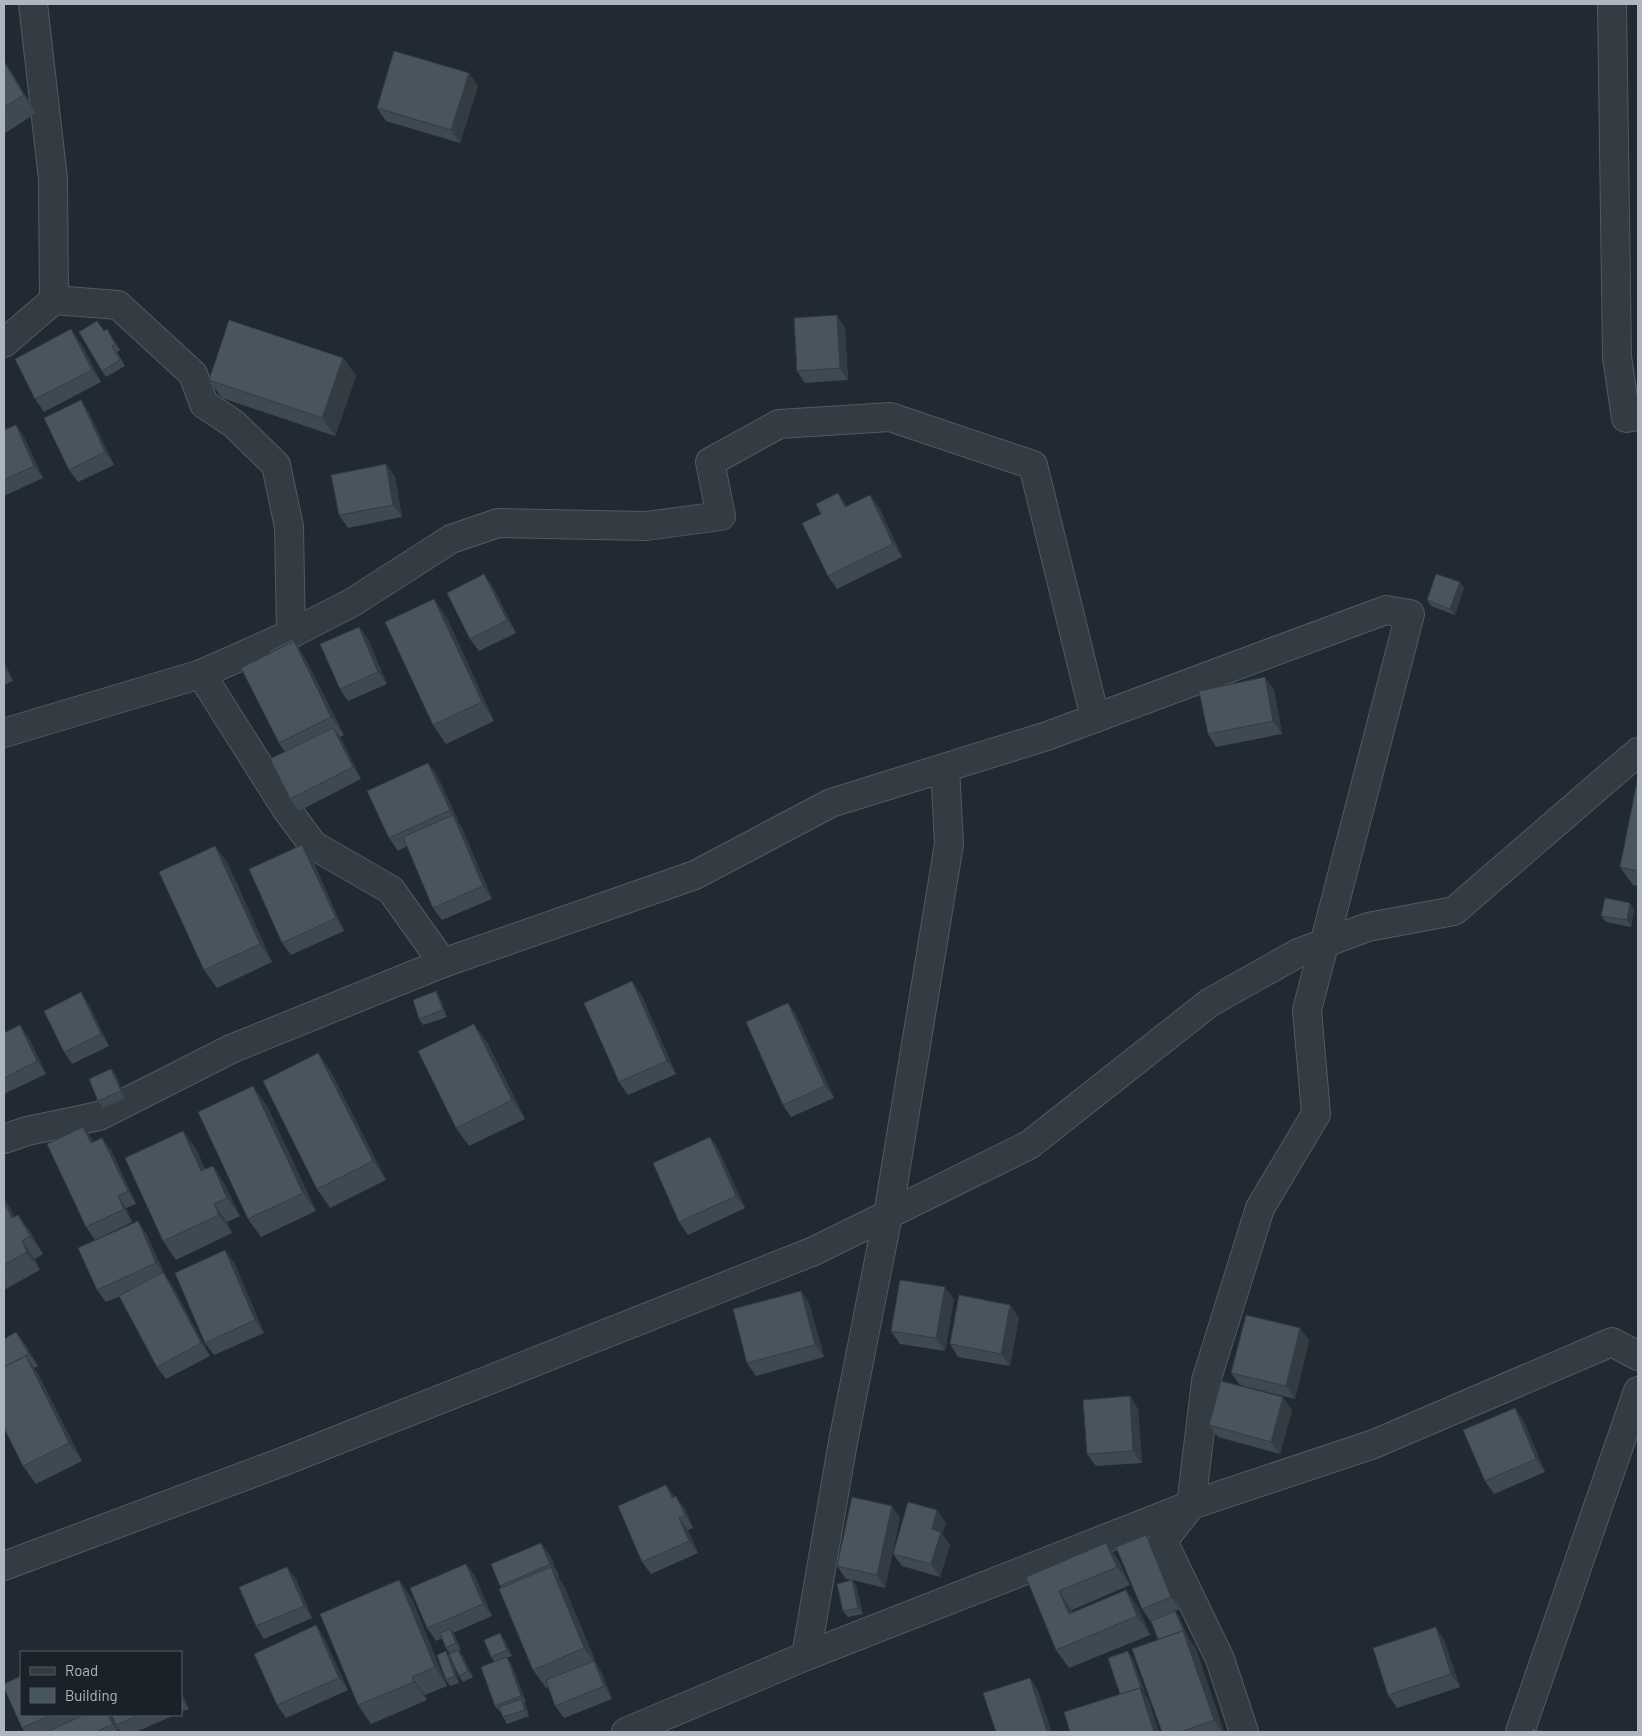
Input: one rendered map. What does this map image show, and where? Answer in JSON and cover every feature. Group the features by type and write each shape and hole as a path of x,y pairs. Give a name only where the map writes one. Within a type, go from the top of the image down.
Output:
{"street":[{"path":"33,4 53,179 54,300"},
{"path":"1612,4 1617,357 1626,418 1638,416"},
{"path":"4,343 54,300 118,305 193,374 204,404 234,424 276,465 289,526 291,634"},
{"path":"4,733 201,674 291,634 353,602 451,539 498,523 646,526 721,516 710,462 779,424 890,418 1033,465 1095,718"},
{"path":"4,1139 27,1130 99,1116 231,1049 443,963 695,875 831,803 1047,736 1386,610 1410,614 1307,1010 1316,1114 1260,1208 1206,1381 1190,1506 1163,1541 1220,1659 1244,1732"},
{"path":"201,674 285,807 313,845 391,890 443,963"},
{"path":"4,1566 282,1462 814,1251 1029,1145 1209,1003 1298,953 1368,927 1454,911 1638,752"},
{"path":"806,1656 843,1442 888,1214 949,844 945,768"},
{"path":"626,1732 806,1656 1190,1506 1374,1444 1612,1342 1638,1356"},
{"path":"1520,1732 1638,1391"}],"building":[{"path":"394,51 469,73 451,130 377,108"},
{"path":"4,62 24,95 4,107"},
{"path":"837,315 840,368 797,371 794,318"},
{"path":"229,320 343,358 322,418 209,380"},
{"path":"97,321 104,331 107,329 115,344 112,346 120,360 102,371 79,332"},
{"path":"71,329 92,370 35,399 15,359"},
{"path":"81,400 105,452 69,470 44,418"},
{"path":"16,425 34,466 4,480 4,430"},
{"path":"386,464 393,505 339,515 331,475"},
{"path":"838,493 845,507 870,495 893,544 828,576 802,523 821,514 816,504"},
{"path":"484,574 507,620 470,639 447,593"},
{"path":"1436,574 1460,582 1450,609 1427,600"},
{"path":"434,599 482,702 433,725 385,622"},
{"path":"359,627 378,672 340,689 320,644"},
{"path":"293,639 294,641 270,653 269,651"},
{"path":"294,641 331,717 279,743 241,668"},
{"path":"1265,677 1273,721 1208,734 1199,691"},
{"path":"333,728 353,767 290,799 270,759"},
{"path":"428,763 450,810 389,838 367,791"},
{"path":"1638,777 1638,871 1620,867"},
{"path":"453,815 483,886 433,908 403,837"},
{"path":"302,845 336,918 282,943 249,869"},
{"path":"215,846 260,944 204,970 159,872"},
{"path":"1605,898 1630,903 1627,920 1601,916"},
{"path":"632,981 667,1061 619,1082 584,1003"},
{"path":"436,991 443,1010 419,1019 413,1000"},
{"path":"81,992 101,1034 64,1052 44,1011"},
{"path":"788,1003 825,1086 783,1105 746,1022"},
{"path":"474,1024 512,1100 456,1128 418,1051"},
{"path":"20,1025 37,1061 4,1078 4,1033"},
{"path":"318,1053 373,1161 317,1189 263,1081"},
{"path":"111,1069 121,1091 98,1101 89,1079"},
{"path":"253,1086 303,1193 248,1219 198,1112"},
{"path":"83,1127 91,1143 102,1138 128,1191 118,1196 124,1209 86,1227 47,1144"},
{"path":"183,1131 201,1171 213,1166 227,1198 214,1204 219,1215 163,1241 125,1158"},
{"path":"710,1137 736,1196 679,1222 653,1163"},
{"path":"4,1202 12,1218 18,1215 30,1236 22,1241 27,1252 4,1265"},
{"path":"138,1221 156,1263 97,1290 78,1248"},
{"path":"225,1250 255,1320 205,1343 175,1273"},
{"path":"163,1272 201,1343 157,1367 119,1296"},
{"path":"900,1280 945,1287 936,1338 891,1331"},
{"path":"801,1291 815,1345 747,1363 733,1309"},
{"path":"959,1295 1010,1305 1001,1354 950,1344"},
{"path":"1246,1315 1300,1328 1286,1386 1231,1373"},
{"path":"16,1332 29,1354 4,1367 4,1339"},
{"path":"26,1356 69,1443 23,1466 4,1428 4,1367"},
{"path":"1221,1381 1283,1397 1271,1442 1209,1425"},
{"path":"1130,1396 1133,1451 1087,1454 1083,1400"},
{"path":"1515,1408 1536,1459 1485,1481 1463,1430"},
{"path":"666,1485 672,1498 676,1496 685,1515 679,1518 689,1541 642,1562 618,1506"},
{"path":"852,1497 892,1506 877,1575 837,1566"},
{"path":"908,1502 937,1510 932,1529 941,1532 931,1564 893,1554"},
{"path":"1146,1535 1171,1597 1142,1609 1116,1547"},
{"path":"541,1543 550,1564 500,1586 491,1564"},
{"path":"1106,1543 1117,1567 1059,1591 1069,1614 1126,1590 1137,1616 1056,1650 1026,1577"},
{"path":"466,1564 483,1604 427,1628 410,1588"},
{"path":"287,1567 304,1606 256,1626 239,1587"},
{"path":"551,1567 584,1648 533,1670 499,1589"},
{"path":"399,1580 435,1667 412,1677 414,1682 358,1705 320,1614"},
{"path":"852,1580 858,1608 843,1611 837,1584"},
{"path":"1175,1611 1184,1632 1158,1639 1151,1621"},
{"path":"316,1625 339,1678 277,1705 254,1654"},
{"path":"1436,1627 1451,1674 1388,1695 1373,1648"},
{"path":"450,1629 456,1643 446,1648 440,1633"},
{"path":"1183,1631 1214,1720 1180,1732 1162,1732 1132,1649"},
{"path":"500,1633 507,1650 491,1657 484,1640"},
{"path":"458,1650 468,1671 459,1676 449,1654"},
{"path":"446,1651 455,1676 446,1680 437,1655"},
{"path":"1128,1651 1141,1688 1120,1694 1108,1658"},
{"path":"507,1657 521,1696 495,1706 481,1667"},
{"path":"594,1661 604,1686 555,1706 546,1680"},
{"path":"20,1676 20,1716 49,1716 22,1728 4,1688 4,1684"},
{"path":"1030,1678 1047,1732 996,1732 983,1693"},
{"path":"1140,1688 1154,1732 1070,1732 1064,1712"},
{"path":"521,1699 525,1710 503,1717 499,1707"},
{"path":"82,1716 109,1716 113,1724 96,1732 49,1731"},
{"path":"112,1716 137,1716 116,1725"},
{"path":"1532,1728 1543,1732 1531,1732"}]}
